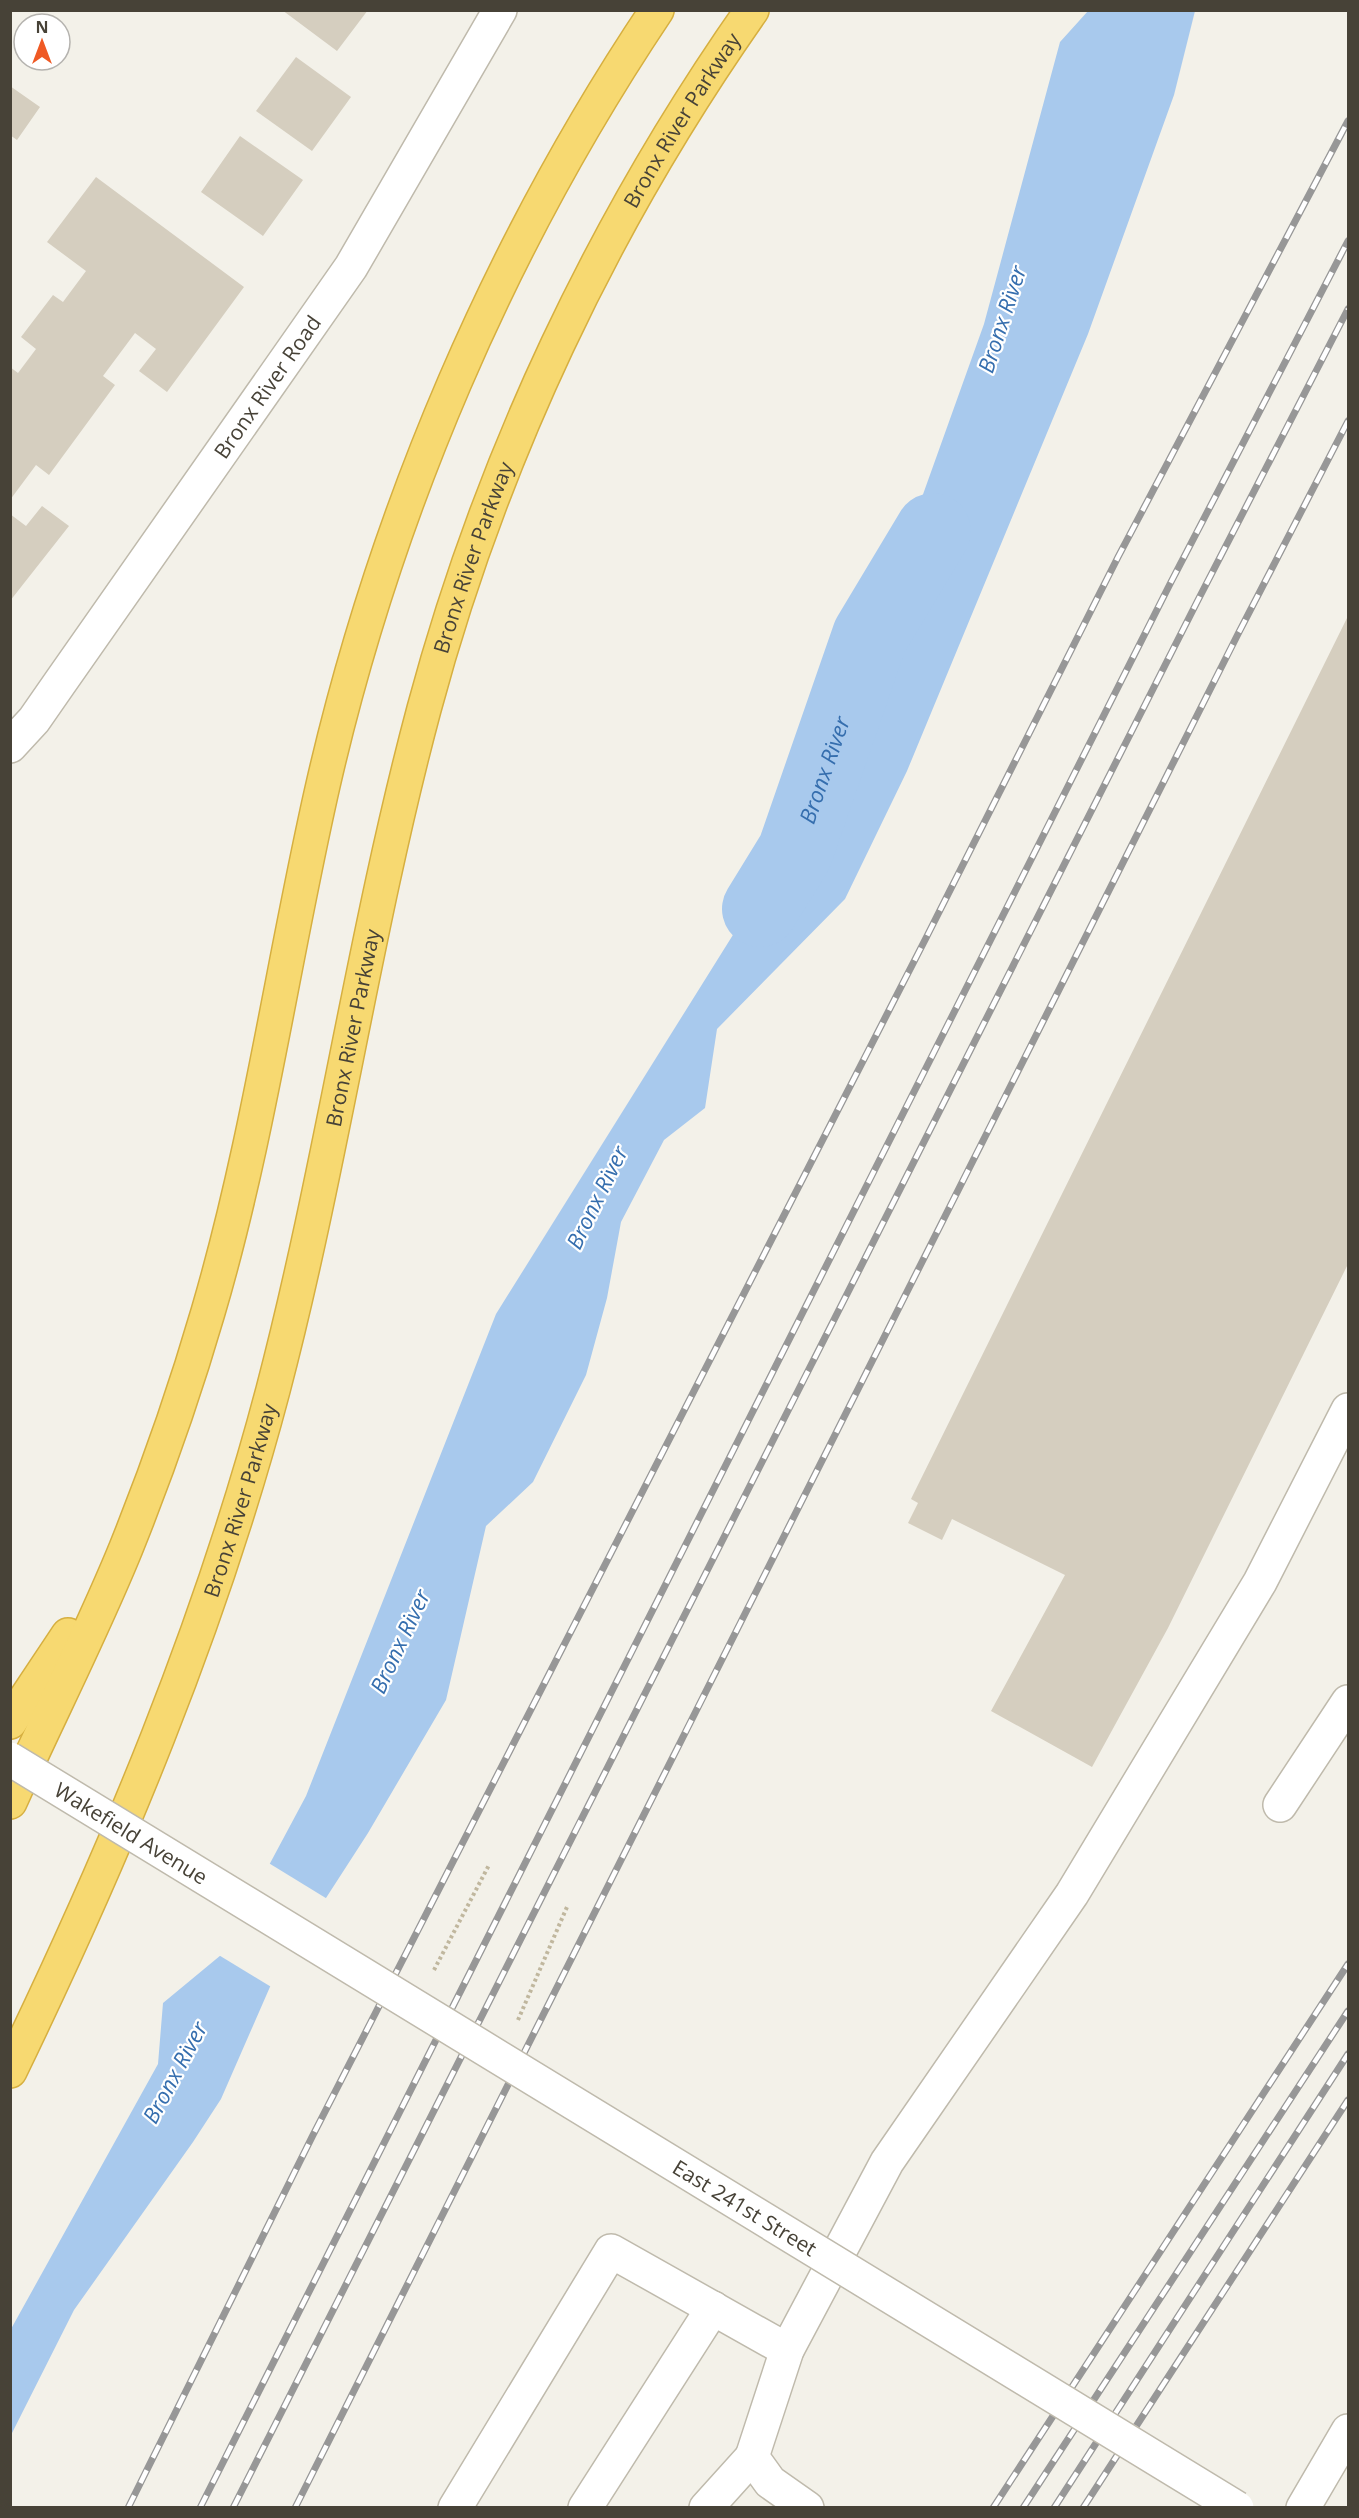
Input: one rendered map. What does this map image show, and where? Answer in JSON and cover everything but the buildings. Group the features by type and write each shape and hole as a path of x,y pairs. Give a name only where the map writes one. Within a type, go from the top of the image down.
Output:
{"highway":[{"path":"10,1802 126,1548 184,1388 208,1312 231,1226 323,785 361,643 395,536 426,452 501,284 536,213 583,130 657,10"},
{"name":"Bronx River Parkway","path":"10,2071 118,1833 176,1688 228,1545 272,1395 307,1254 405,782 447,628 497,484 553,355 626,210 705,78 752,10"},
{"path":"10,1722 126,1548"}],"street":[{"name":"Bronx River Road","path":"10,746 22,713 351,267 500,10"},
{"path":"706,2508 752,2457 787,2350 887,2162 1072,1894 1254,1592 1348,1410"},
{"path":"1280,1805 1348,1702"},
{"name":"Wakefield Avenue","path":"10,1759 254,1908"},
{"name":"East 241st Street","path":"254,1908 1237,2508"},
{"path":"455,2508 611,2251 787,2350"},
{"path":"585,2508 713,2308"},
{"path":"1303,2508 1339,2468 1348,2431"},
{"path":"752,2457 770,2482 807,2508"}],"path":[{"path":"435,1968 489,1865"},
{"path":"519,2018 567,1907"}],"water":[{"path":"1088,11 1195,11 1174,95 1088,334 907,771 845,899 717,1029 705,1108 664,1140 621,1222 607,1298 586,1375 533,1482 486,1526 446,1700 368,1833 273,1980 221,2099 74,2310 11,2435 11,2329 158,2064 163,2003 221,1955 306,1796 496,1314 821,794 902,553 984,324 1060,42"}],"pier":[{"path":"267,1862 329,1900 273,1988 217,1954"}],"waterway":[{"name":"Bronx River","path":"760,909 795,852 870,636 933,531"}],"railway":[{"path":"128,2508 313,2135 926,938 1118,557 1348,121"},
{"path":"200,2508 1171,582 1348,241"},
{"path":"233,2508 1197,602 1348,309"},
{"path":"295,2508 1238,634 1348,421"},
{"path":"993,2508 1348,1964"},
{"path":"1023,2508 1348,2011"},
{"path":"1054,2508 1348,2054"},
{"path":"1083,2508 1348,2100"}]}
